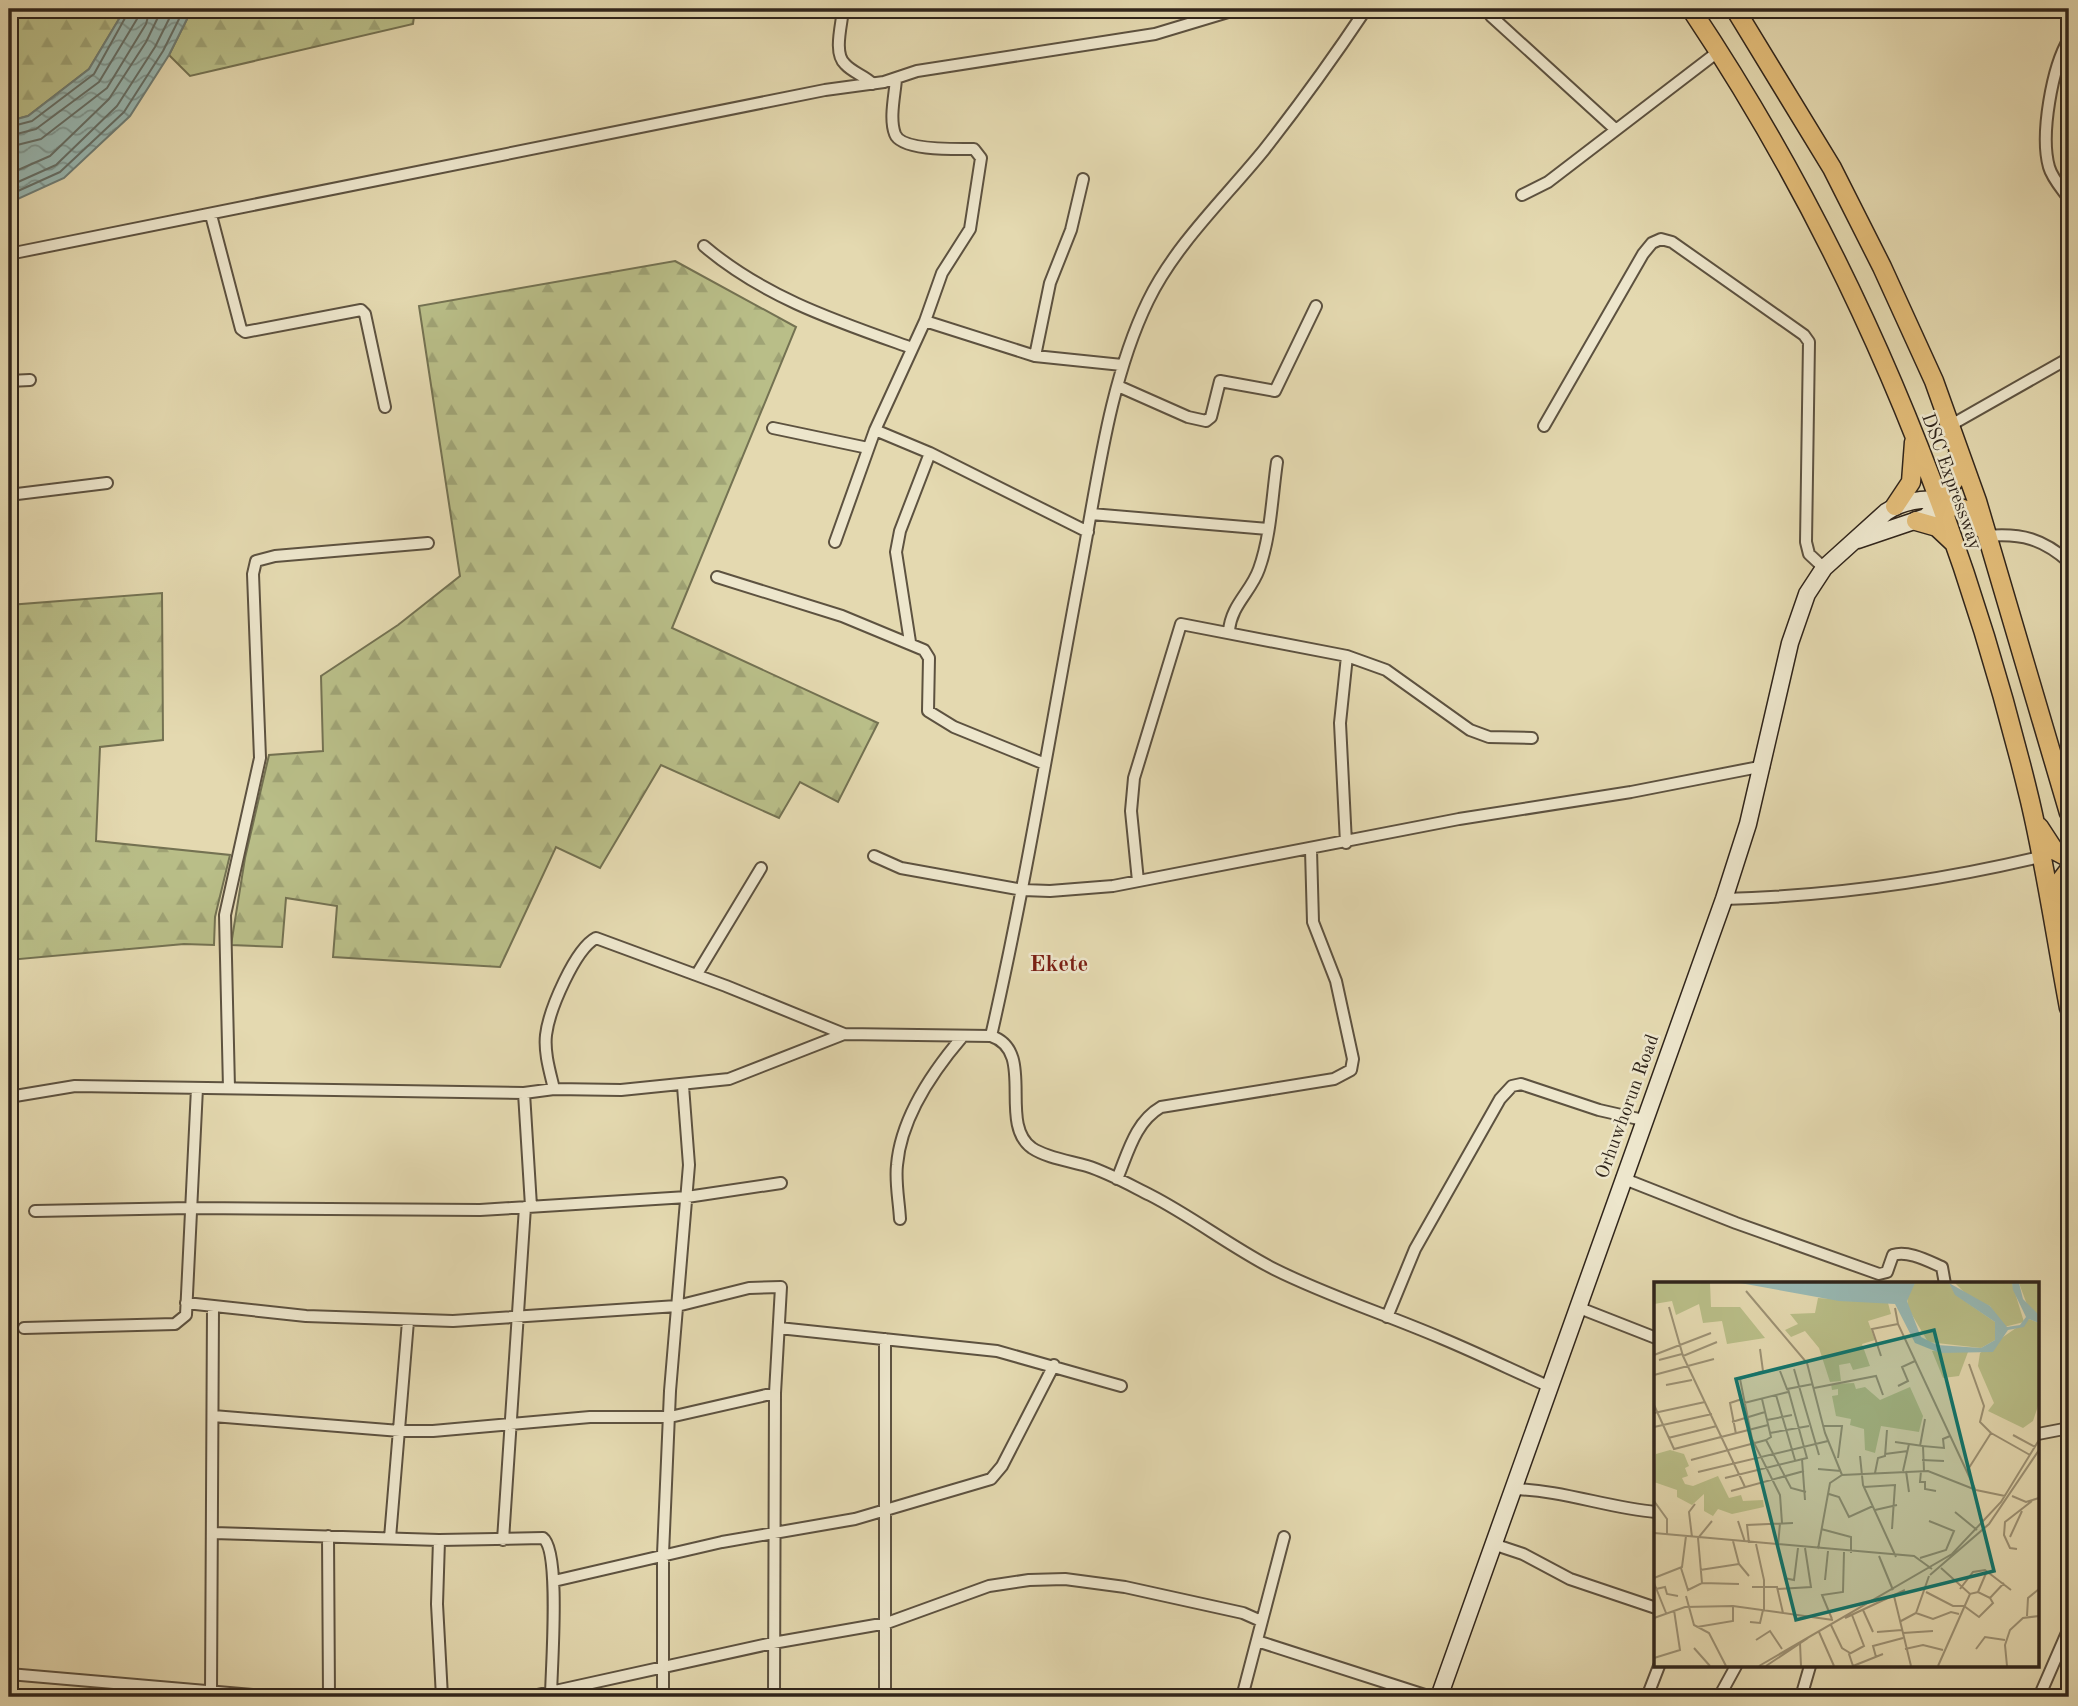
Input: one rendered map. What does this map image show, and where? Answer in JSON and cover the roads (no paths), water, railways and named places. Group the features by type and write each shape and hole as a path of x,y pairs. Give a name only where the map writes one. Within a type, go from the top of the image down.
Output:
{"main road":[{"name":"DSC Expressway","path":"1691,9 1786,162 1838,262 1892,378 1941,501 2030,804 2069,1008"},
{"name":"DSC Expressway","path":"1735,9 1832,168 1888,278 1951,425 1987,536 2069,813"},
{"path":"1895,506 1911,482 1914,435"},
{"path":"1958,443 1955,479 1941,501 1963,509 1987,536"},
{"path":"1916,521 1937,527 1955,544"},
{"path":"2030,804 2049,844 2069,858"},
{"path":"2052,918 2056,894 2069,870"}],"street":[{"path":"843,9 839,54 843,63 873,84"},
{"path":"9,254 825,90 873,84 917,71 1155,34 1210,12 1238,9"},
{"path":"991,1036 1023,890 1091,514 1122,365 1150,298 1184,246 1303,98 1366,9"},
{"path":"1491,16 1615,129"},
{"path":"2069,39 2066,56 2052,90 2046,154 2050,170 2069,199"},
{"path":"1522,195 1548,182 1719,51"},
{"path":"835,542 875,430 925,321 942,273 970,229 981,158 974,149 933,149 901,142 895,136 893,124 896,79"},
{"path":"1035,356 1050,283 1072,230 1083,179"},
{"path":"211,215 241,329 246,331 361,310 365,314 385,407"},
{"path":"1544,426 1643,254 1652,243 1661,239 1671,242 1804,335 1809,342 1806,542 1809,554 1824,568"},
{"path":"704,246 729,268 772,293 816,313 912,348"},
{"path":"1118,386 1188,417 1206,421 1211,417 1220,381 1275,391 1316,306"},
{"path":"925,321 1035,356 1122,365"},
{"path":"1951,425 2069,358"},
{"path":"9,381 30,380"},
{"path":"773,428 869,448"},
{"path":"875,430 930,453 1088,532"},
{"path":"910,642 896,552 900,531 930,453"},
{"path":"1229,631 1234,607 1254,582 1261,566 1277,461"},
{"path":"9,495 107,484"},
{"path":"1858,540 1916,521 1934,512 1941,501 1931,498 1895,506"},
{"name":"Orhuwhorun Road","path":"1440,1697 1622,1178 1724,899 1764,766 1798,615 1807,594 1824,568 1895,506"},
{"path":"1091,514 1268,529"},
{"path":"1987,536 2018,535 2036,539 2069,562"},
{"path":"229,1088 225,915 260,758 253,574 257,561 275,556 428,543"},
{"path":"717,577 842,616 910,642 928,653 928,711 954,727 1045,764"},
{"path":"1138,881 1131,811 1134,778 1178,628 1188,623 1347,656 1386,670 1470,730 1489,737 1532,738"},
{"path":"1346,843 1340,723 1347,656"},
{"path":"874,856 901,867 1023,890 1050,891 1138,881 1311,850 1460,819 1631,792 1764,766"},
{"path":"1117,1179 1147,1115 1161,1107 1334,1079 1351,1070 1353,1059 1336,981 1313,922 1311,850"},
{"path":"1724,899 1794,896 1885,887 2040,857"},
{"path":"697,974 761,868"},
{"path":"554,1090 546,1034 559,993 587,943 596,938 697,974 844,1034 991,1036 1000,1039 1011,1057 1019,1135 1032,1149 1117,1179 1164,1203 1272,1268 1318,1290 1548,1386"},
{"path":"9,1097 75,1086 524,1093 683,1086 729,1079 844,1034"},
{"path":"900,1219 897,1164 903,1138 926,1085 963,1036"},
{"path":"663,1697 663,1554 677,1306 690,1165 683,1086"},
{"path":"1387,1317 1415,1249 1500,1098 1512,1086 1534,1086 1599,1110 1643,1120"},
{"path":"24,1328 175,1324 186,1315 197,1088"},
{"path":"503,1540 528,1206 524,1093"},
{"path":"1622,1178 1631,1179 1736,1223 1879,1274 1886,1272 1893,1255 1927,1260 1942,1267 1945,1282"},
{"path":"35,1210 371,1210 528,1206 687,1197 781,1183"},
{"path":"186,1303 408,1321 453,1321 677,1306 775,1285 781,1287 783,1294 775,1393 774,1697"},
{"path":"211,1692 213,1307"},
{"path":"1577,1307 1654,1337"},
{"path":"390,1538 408,1321"},
{"path":"779,1328 997,1351 1121,1386"},
{"path":"885,1339 887,1623 883,1646 886,1697"},
{"path":"554,1581 663,1554 855,1519 995,1475 1054,1365"},
{"path":"213,1416 400,1431 477,1429 512,1423 590,1417 670,1418 775,1393"},
{"path":"2039,1434 2069,1428"},
{"path":"1513,1489 1544,1490 1628,1510 1654,1512"},
{"path":"213,1533 439,1540 543,1538 547,1541 554,1581 551,1695"},
{"path":"328,1536 329,1697"},
{"path":"1242,1697 1284,1537"},
{"path":"439,1540 438,1604 442,1697"},
{"path":"1493,1544 1523,1554 1570,1579 1654,1607"},
{"path":"528,1697 551,1695 773,1643 887,1623 989,1586 1029,1580 1065,1579 1151,1593 1243,1613 1261,1621"},
{"path":"2039,1697 2069,1628"},
{"path":"1257,1641 1431,1697"},
{"path":"1647,1697 1659,1668"},
{"path":"1719,1697 1735,1668"},
{"path":"1801,1697 1809,1668"},
{"path":"9,1674 170,1693 211,1692 277,1697"}],"water":[{"path":"125,9 192,9 169,55 130,116 64,178 9,203 9,121 28,116 89,69"}],"district":[{"name":"Ekete","path":"1059,963"}]}
